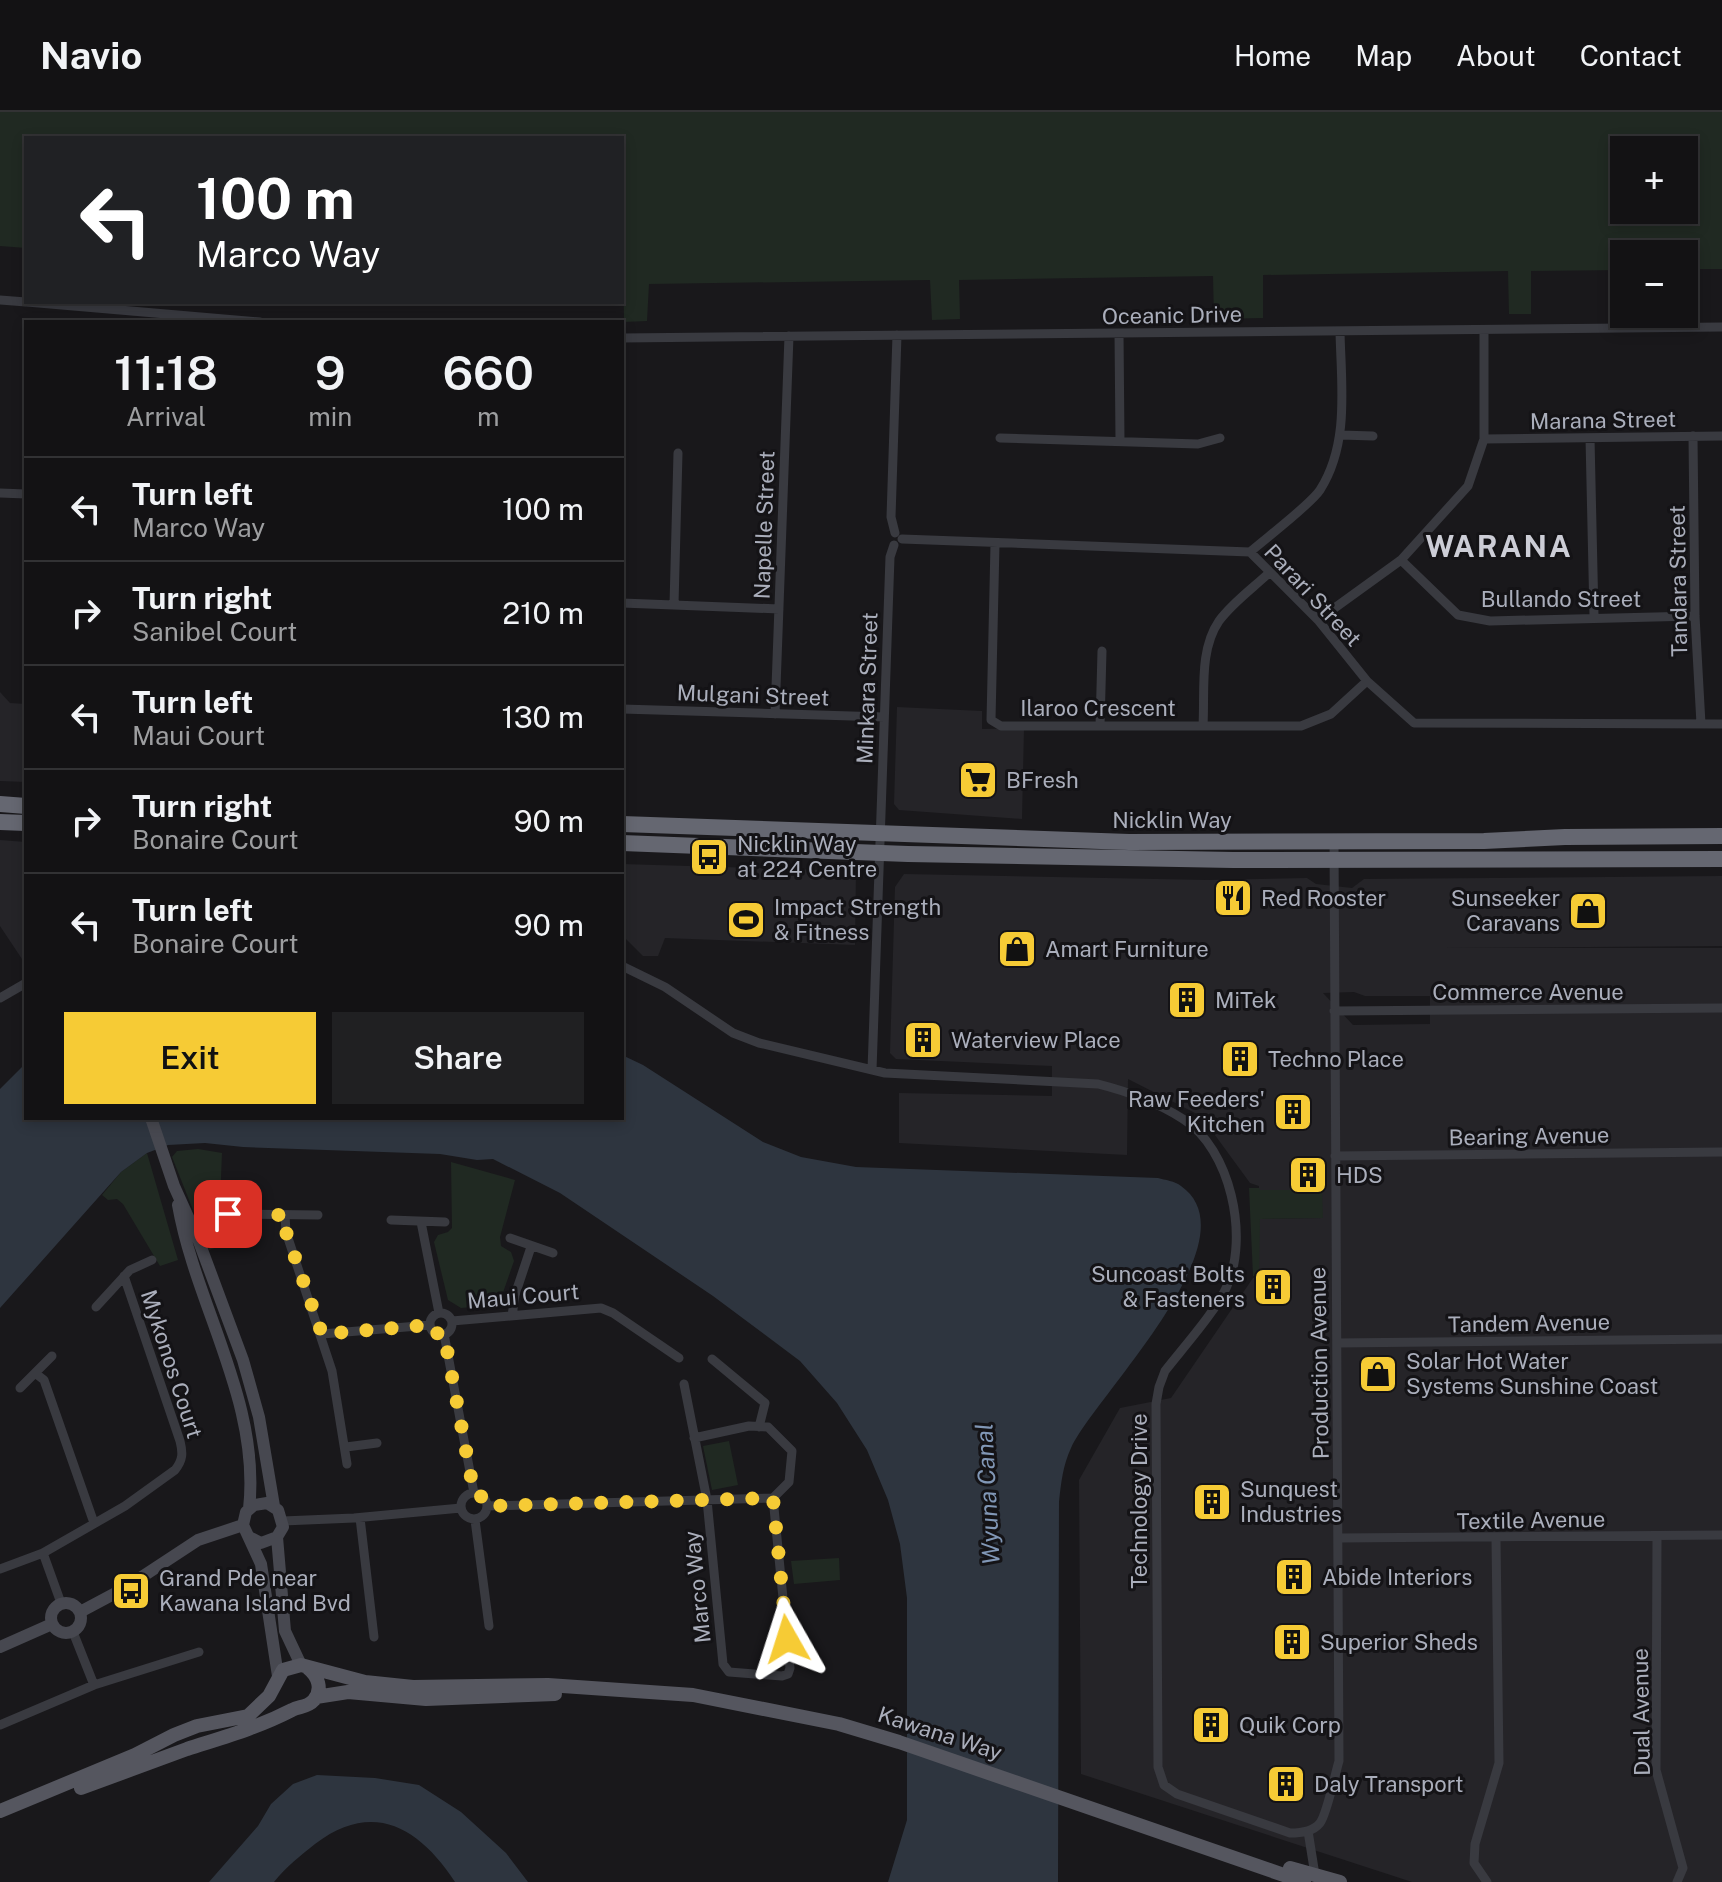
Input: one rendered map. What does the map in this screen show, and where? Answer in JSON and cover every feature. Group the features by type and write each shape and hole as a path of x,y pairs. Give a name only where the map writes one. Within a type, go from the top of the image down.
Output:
{"highway":[{"path":"0,804 24,806"},
{"path":"0,822 24,823"},
{"name":"Nicklin Way","path":"624,824 1129,842 1484,841 1722,836"},
{"name":"Nicklin Way","path":"624,843 879,853 1333,861 1722,859"}],"main road":[{"path":"0,1818 282,1717 294,1708 305,1707 316,1697 319,1684 313,1672 304,1666 285,1631 277,1537 283,1521 274,1506 259,1417 243,1360 198,1239 174,1186 152,1120"},
{"path":"174,1186 186,1243 243,1418 251,1471 246,1531 261,1564 281,1701 294,1708"},
{"path":"249,1509 260,1503 274,1506"},
{"path":"80,1612 125,1588 198,1540 246,1531 261,1543 277,1537"},
{"path":"61,1603 74,1605 80,1612 80,1625 73,1632 61,1632 52,1624 51,1614 61,1603"},
{"path":"0,1647 52,1624"},
{"path":"0,1811 197,1726 248,1716 269,1696 288,1666 304,1666"},
{"name":"Kawana Way","path":"304,1666 365,1682 413,1687 548,1685 693,1695 778,1710 899,1742 1219,1851 1309,1878 1340,1882"},
{"name":"Kawana Way","path":"316,1697 348,1692 426,1699 639,1691"}],"street":[{"path":"0,300 24,302"},
{"path":"49,304 220,320"},
{"path":"117,310 117,320"},
{"name":"Oceanic Drive","path":"624,338 1722,327"},
{"path":"1318,620 1401,560 1468,486 1484,439 1484,330"},
{"path":"1250,552 1320,491 1341,435 1340,331"},
{"path":"1119,333 1120,441"},
{"name":"Minkara Street","path":"872,1070 890,557 897,539 891,517 897,335"},
{"name":"Napelle Street","path":"775,714 789,336"},
{"path":"1341,435 1373,436"},
{"name":"Tandara Street","path":"1693,436 1695,616 1701,724"},
{"name":"Marana Street","path":"1484,439 1722,436"},
{"path":"1000,438 1198,444 1220,438"},
{"path":"1590,438 1594,616"},
{"path":"674,605 678,453"},
{"path":"0,493 24,494"},
{"name":"Parari Street","path":"897,539 1250,552 1318,620 1367,681 1414,723 1722,724"},
{"name":"Ilaroo Crescent","path":"995,544 991,720 1001,726 1301,726 1331,714 1367,681"},
{"name":"Bullando Street","path":"1401,560 1458,615 1490,621 1594,616 1695,616"},
{"path":"1203,725 1206,653 1212,635 1220,620 1269,573"},
{"path":"624,603 779,609"},
{"path":"1100,726 1102,651"},
{"name":"Mulgani Street","path":"624,709 884,717"},
{"name":"Production Avenue","path":"1308,1831 1321,1822 1339,1761 1334,841"},
{"name":"Technology Drive","path":"624,967 665,987 733,1033 759,1043 872,1070 1098,1084 1117,1089 1185,1120 1198,1132 1221,1165 1231,1188 1235,1209 1235,1264 1226,1289 1165,1371 1156,1404 1158,1767 1164,1785 1177,1794 1290,1833 1308,1831"},
{"path":"0,998 24,984"},
{"name":"Commerce Avenue","path":"1334,1011 1722,1008"},
{"name":"Bearing Avenue","path":"1335,1156 1722,1152"},
{"path":"228,1214 318,1215"},
{"path":"285,1215 286,1232 332,1371 347,1464"},
{"path":"391,1220 445,1222"},
{"path":"421,1222 439,1313"},
{"path":"510,1238 553,1253"},
{"path":"512,1316 515,1295 531,1247"},
{"path":"96,1307 124,1276 136,1266 152,1260"},
{"name":"Mykonos Court","path":"94,1523 125,1506 175,1470 183,1453 124,1276"},
{"name":"Maui Court","path":"452,1321 601,1308 679,1358"},
{"path":"439,1313 445,1313 452,1321 451,1328 444,1334 435,1333 430,1325 433,1316 439,1313"},
{"path":"322,1334 430,1325"},
{"path":"444,1334 474,1493"},
{"name":"Tandem Avenue","path":"1337,1343 1722,1339"},
{"path":"20,1388 52,1356"},
{"path":"712,1359 765,1403 759,1427"},
{"path":"0,1569 43,1553 94,1523 44,1380 35,1373"},
{"path":"684,1384 707,1500"},
{"path":"694,1438 749,1426 768,1427 792,1451 789,1482 773,1498"},
{"path":"346,1447 377,1443"},
{"path":"474,1493 484,1498 487,1506 482,1517 475,1520 467,1518 461,1508 463,1499 474,1493"},
{"name":"Marco Way","path":"487,1506 773,1498 790,1668 788,1674 729,1672 723,1664 707,1500"},
{"path":"283,1521 360,1518 461,1508"},
{"path":"360,1518 374,1637"},
{"path":"475,1520 489,1626"},
{"name":"Textile Avenue","path":"1339,1538 1722,1535"},
{"name":"Dual Avenue","path":"1657,1536 1656,1770 1683,1868 1677,1882"},
{"path":"1487,1882 1474,1863 1475,1844 1499,1763 1496,1539"},
{"path":"43,1553 61,1603"},
{"path":"73,1632 94,1685"},
{"path":"0,1725 94,1685 199,1652"},
{"path":"1308,1831 1309,1878"}],"shaded area":[{"path":"0,112 1722,112 1722,269 1698,269 1698,240 1610,240 1610,270 1531,271 1531,314 1509,314 1508,271 1263,275 1263,318 1214,319 1213,276 959,280 960,319 932,320 930,280 649,284 647,321 624,322 624,136 24,136 24,248 0,246"},
{"path":"0,692 10,703 24,704 24,782 0,781"},
{"path":"897,707 982,711 982,729 1024,728 1022,819 899,810 894,804"},
{"path":"0,840 24,842 24,962 0,926"},
{"path":"624,864 856,871 855,945 665,938 658,956 643,956 624,937"},
{"path":"904,874 1207,880 1307,878 1316,884 1352,888 1364,879 1722,876 1722,946 1441,948 1722,948 1722,1882 1412,1882 1081,1774 1079,1480 1120,1408 1171,1398 1253,1278 1259,1277 1259,1219 1322,1218 1322,1190 1259,1190 1259,1186 1250,1183 1201,1116 1128,1079 1127,1155 899,1143 899,1093 1052,1096 1052,1066 896,1059 890,1053 895,887","holes":["1354,992 1365,996 1430,996 1430,1024 1353,1025 1323,993"]},
{"path":"198,1149 222,1153 219,1226 226,1244 209,1250 172,1157 177,1151"},
{"path":"147,1153 178,1260 160,1266 123,1204 102,1195 121,1172"},
{"path":"451,1162 515,1180 500,1237 501,1246 511,1252 514,1261 500,1301 494,1305 461,1308 448,1300 434,1242 438,1235 452,1228"},
{"path":"1249,1188 1322,1190 1323,1218 1260,1219 1259,1277 1253,1276"},
{"path":"729,1441 738,1485 712,1490 703,1446"},
{"path":"839,1558 840,1580 794,1584 791,1561"}],"water":[{"name":"Wyuna Canal","path":"624,1056 763,1142 801,1157 856,1167 1158,1178 1181,1186 1199,1210 1199,1242 1186,1278 1164,1317 1086,1424 1071,1448 1063,1474 1059,1502 1058,1882 888,1882 907,1820 907,1598 900,1544 888,1500 867,1450 837,1403 800,1361 713,1296 560,1193 493,1159 477,1160 440,1154 205,1143 168,1145 147,1153 121,1172 0,1308 0,1089 24,1065 24,1120 624,1120"},
{"path":"317,1775 375,1778 419,1785 461,1812 506,1853 528,1882 455,1882 426,1847 410,1834 375,1822 336,1831 304,1852 274,1882 209,1882 258,1826 271,1804 293,1784"}],"place":[{"name":"BFresh","path":"978,780"},
{"name":"Nicklin Way at 224 Centre","path":"709,857"},
{"name":"Red Rooster","path":"1233,898"},
{"name":"Sunseeker Caravans","path":"1588,911"},
{"name":"Impact Strength & Fitness","path":"746,920"},
{"name":"Amart Furniture","path":"1017,949"},
{"name":"MiTek","path":"1187,1000"},
{"name":"Waterview Place","path":"923,1040"},
{"name":"Techno Place","path":"1240,1059"},
{"name":"Raw Feeders' Kitchen","path":"1293,1112"},
{"name":"HDS","path":"1308,1175"},
{"name":"Suncoast Bolts & Fasteners","path":"1273,1287"},
{"name":"Solar Hot Water Systems Sunshine Coast","path":"1378,1374"},
{"name":"Sunquest Industries","path":"1212,1502"},
{"name":"Abide Interiors","path":"1294,1577"},
{"name":"Grand Pde near Kawana Island Bvd","path":"131,1591"},
{"name":"Superior Sheds","path":"1292,1642"},
{"name":"Quik Corp","path":"1211,1725"},
{"name":"Daly Transport","path":"1286,1784"}],"district":[{"name":"WARANA","path":"1499,547"}],"route":[{"path":"228,1214 285,1215 286,1232 322,1334 430,1325 435,1333 444,1334 474,1493 484,1498 487,1506 773,1498 787,1639"}]}
